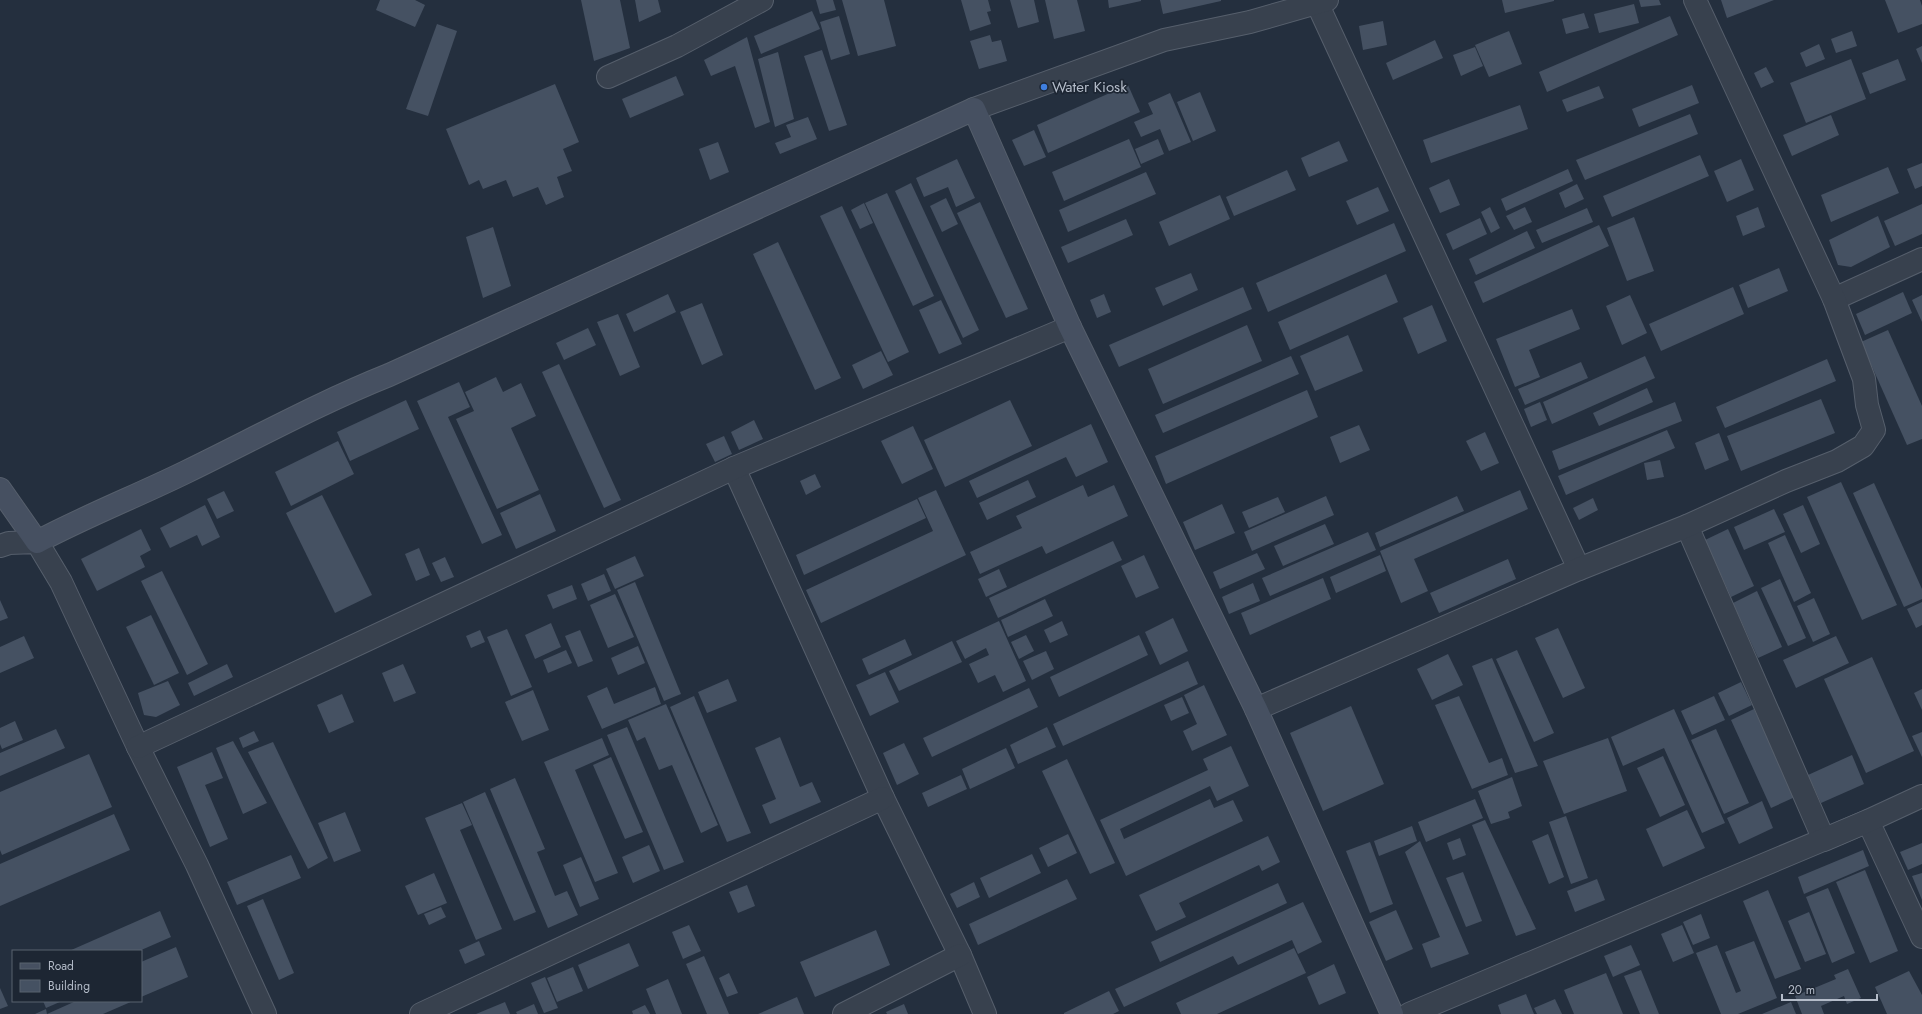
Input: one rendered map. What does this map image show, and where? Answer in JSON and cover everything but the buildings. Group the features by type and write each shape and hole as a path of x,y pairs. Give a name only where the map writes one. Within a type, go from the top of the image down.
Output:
{"main road":[{"path":"0,489 37,542 68,525 184,473 345,392 389,375 974,109 1070,327 1256,709 1392,1014"}],"street":[{"path":"608,76 678,46 762,0"},
{"path":"1256,709 1579,569 1687,526 1786,481 1837,461 1863,446 1874,430 1867,405 1864,379 1834,299 1696,0"},
{"path":"974,109 1164,40 1250,22 1322,2 1579,569"},
{"path":"1834,299 1922,259"},
{"path":"138,747 734,468 1070,327"},
{"path":"734,468 883,798 960,954 985,1014"},
{"path":"1687,526 1824,840 1868,822"},
{"path":"0,546 9,543 37,542 61,582 138,747 197,865 265,1014"},
{"path":"1409,1014 1868,822 1922,796"},
{"path":"421,1014 883,798"},
{"path":"1868,822 1922,937"},
{"path":"844,1014 960,954"}],"place":[{"name":"Water Kiosk","path":"1044,87"}]}
